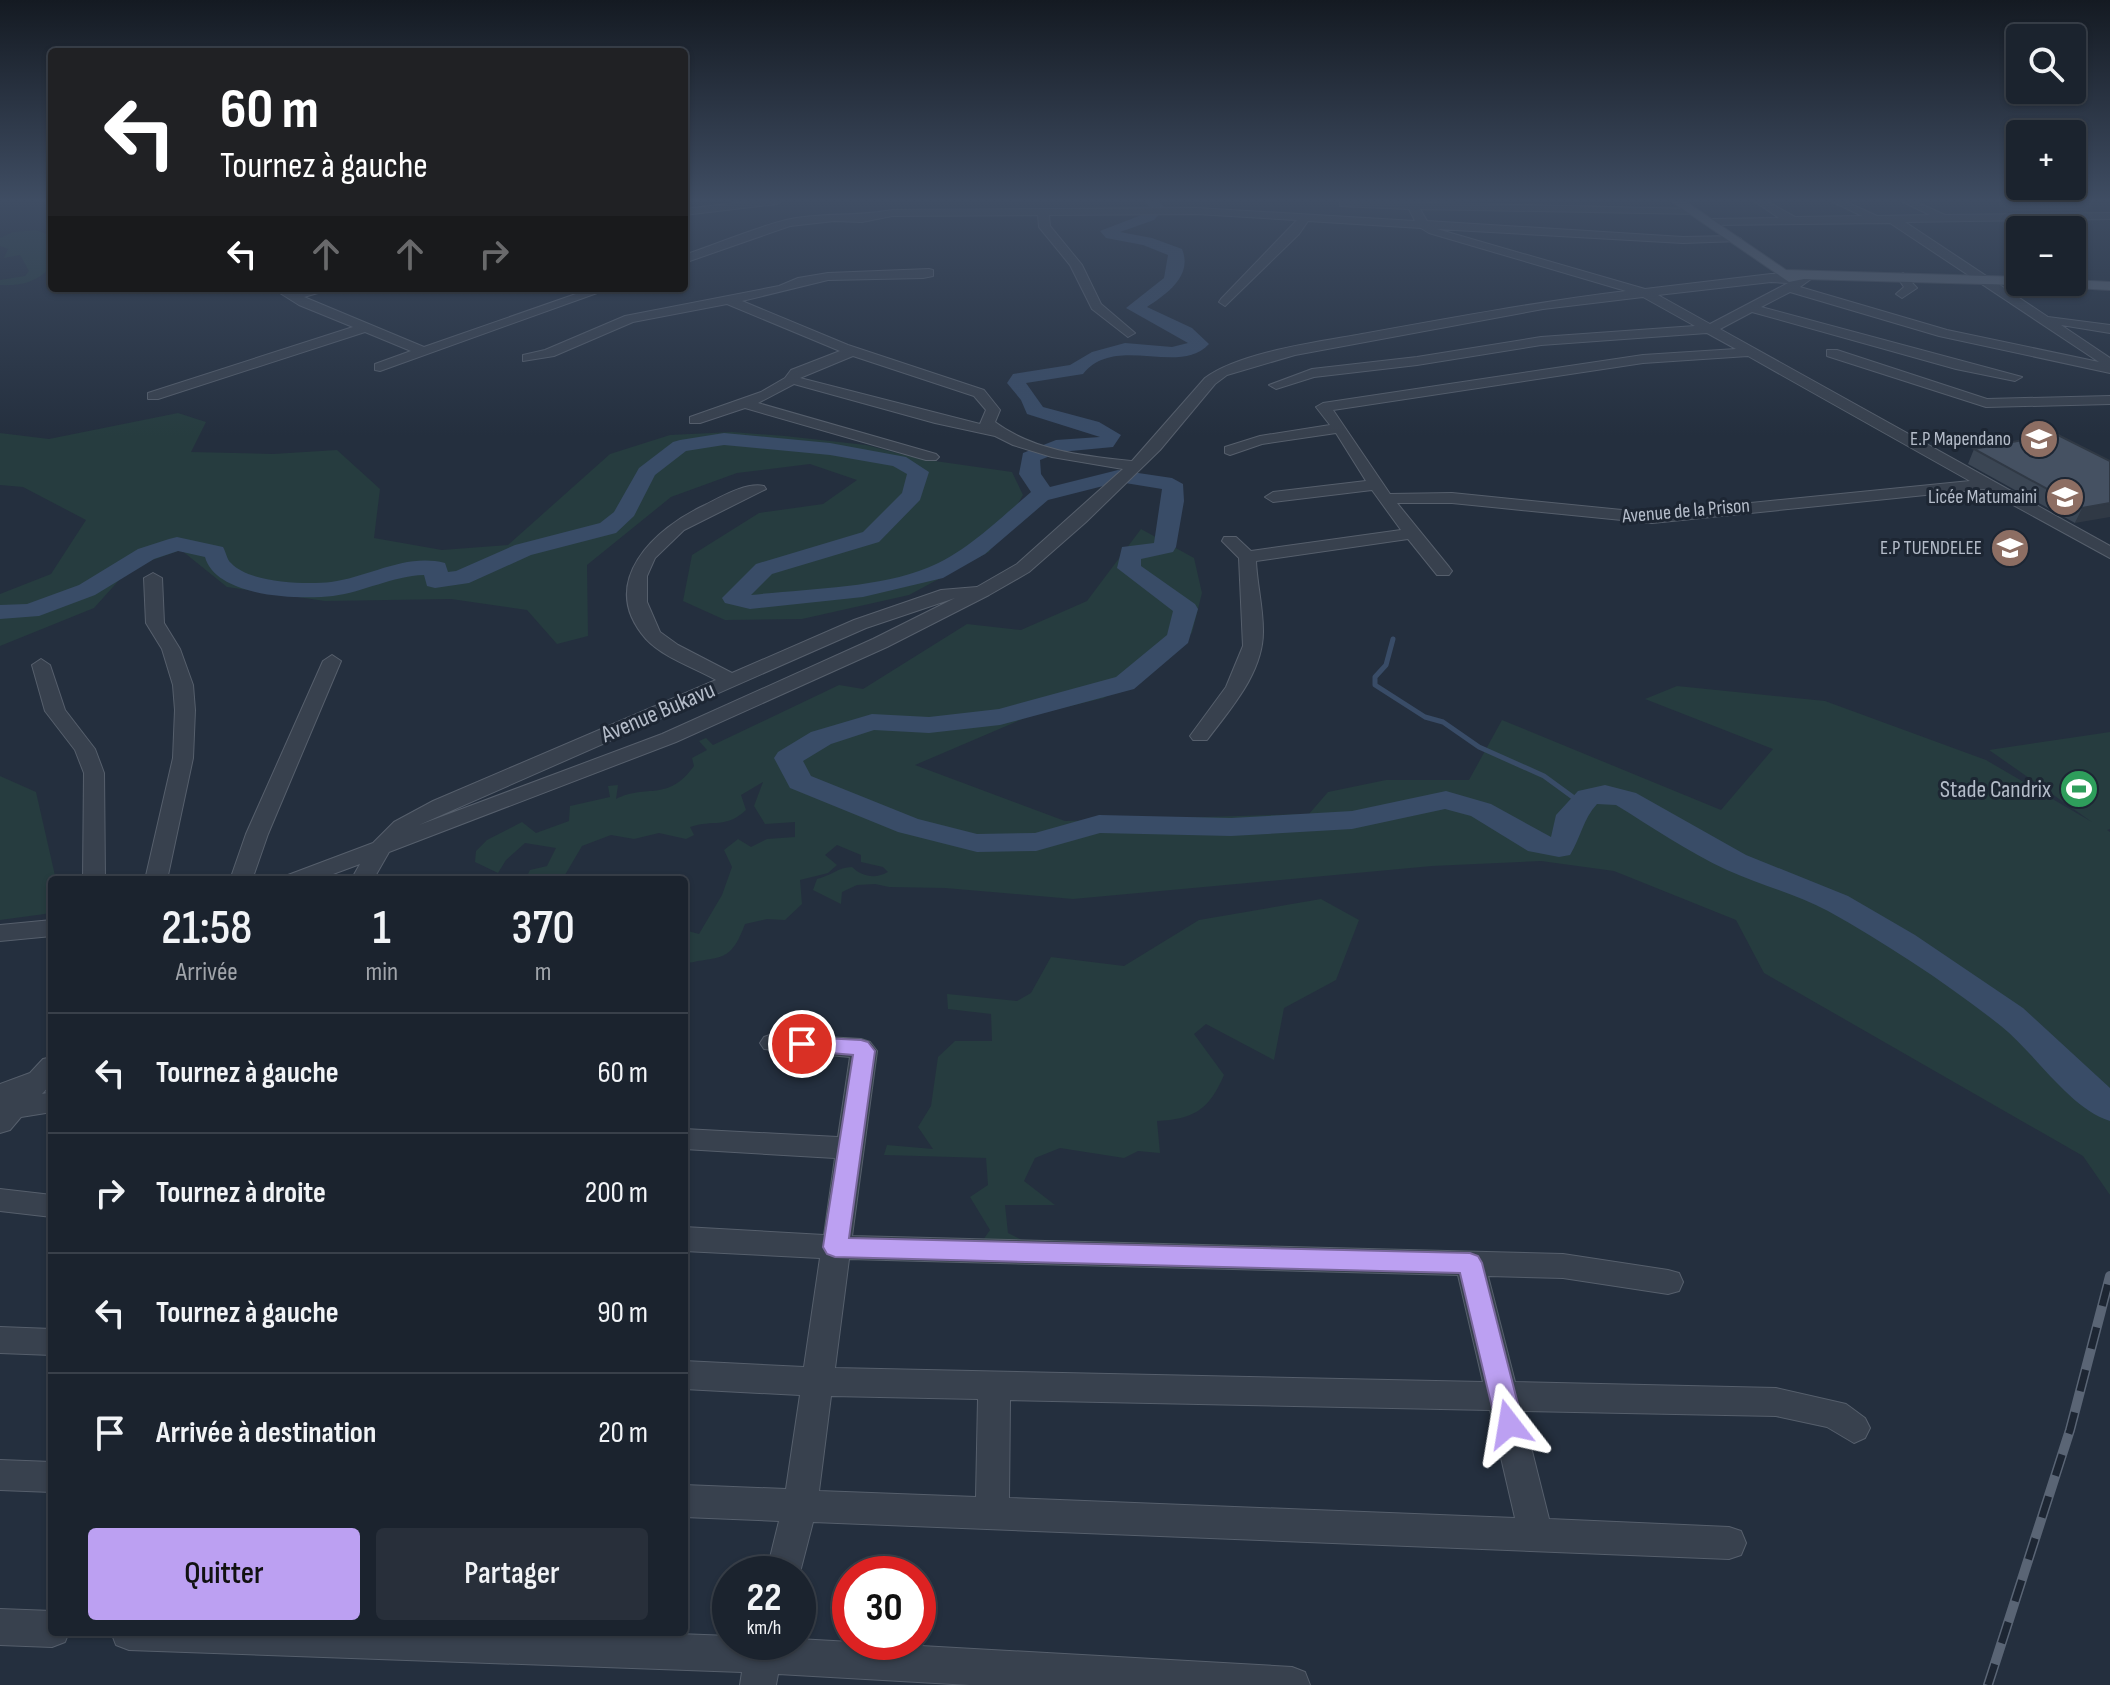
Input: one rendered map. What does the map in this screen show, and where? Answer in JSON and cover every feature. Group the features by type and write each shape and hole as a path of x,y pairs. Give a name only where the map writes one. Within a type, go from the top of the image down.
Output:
{"main road":[{"path":"2086,285 2110,286"}],"street":[{"path":"528,358 549,353 620,322 785,288 800,280"},
{"path":"1083,280 1096,306 1128,333"},
{"path":"1225,302 1247,280"},
{"path":"1599,280 1645,293 2110,553"},
{"path":"306,876 669,738 880,643 983,591 1023,568 1115,485 1210,381 1222,372 1259,359 1543,305 1765,280"},
{"path":"1276,385 1312,373 1417,361 1541,341 1711,329 1750,308 1786,280"},
{"path":"1796,280 1944,333 2110,366"},
{"path":"1902,294 1911,288 1905,280"},
{"path":"1987,280 2110,366"},
{"path":"285,292 422,351"},
{"path":"292,296 310,292"},
{"path":"380,367 594,292"},
{"path":"727,299 853,351 979,393 993,410 987,423 998,432"},
{"path":"1750,308 1961,366 2015,377"},
{"path":"599,312 620,322"},
{"path":"2045,320 2110,329"},
{"path":"153,396 364,328"},
{"path":"793,380 796,373 853,351"},
{"path":"1443,571 1381,492 1323,407 1654,357 1754,352"},
{"path":"1832,353 1986,403 2110,400"},
{"path":"695,420 793,380 940,420 998,432 1059,454 1134,467"},
{"path":"742,403 931,457"},
{"path":"1230,450 1260,440 1340,428"},
{"name":"Avenue de la Prison","path":"1273,497 1381,492 1607,517 1652,518 1987,484"},
{"path":"730,680 654,636 638,607 636,587 646,558 678,527 700,512 758,489"},
{"path":"1247,557 1413,533"},
{"path":"2092,542 2110,535"},
{"path":"1200,736 1227,702 1246,666 1254,636 1247,557 1230,541"},
{"path":"153,578 155,623 171,649 183,685 185,710 183,758 157,876"},
{"name":"Avenue Bukavu","path":"364,876 378,848 394,830 428,811 860,624 947,594 983,591"},
{"path":"242,876 257,834 332,661"},
{"path":"41,665 56,714 85,749 94,773 92,861 95,876"},
{"path":"0,933 48,928"},
{"path":"773,1043 863,1049 800,1506 788,1556"},
{"path":"4,1109 48,1083"},
{"path":"688,1139 848,1148"},
{"path":"0,1200 48,1206"},
{"path":"688,1239 835,1247 1563,1266 1668,1282"},
{"path":"1470,1263 1536,1535"},
{"path":"0,1340 48,1342"},
{"path":"688,1375 818,1382 1776,1402 1835,1414 1854,1428"},
{"path":"992,1514 994,1386"},
{"path":"0,1475 48,1477"},
{"path":"688,1501 1729,1543"},
{"path":"0,1627 48,1629"},
{"path":"216,1636 1292,1685"}],"green space":[{"path":"0,280 34,280 15,285 0,285"},
{"path":"178,413 206,422 191,452 273,454 337,450 380,489 374,538 442,550 508,545 610,454 670,435 732,432 866,445 921,459 1012,472 1023,495 989,552 909,595 802,619 725,620 683,601 692,555 759,513 823,504 857,480 810,464 737,473 671,497 587,565 588,636 557,644 527,610 451,599 325,601 227,587 181,550 130,568 94,608 0,646 0,594 51,574 86,520 23,487 0,485 0,433 49,439"},
{"path":"1141,529 1194,558 1202,593 1192,633 1104,698 1032,715 915,765 1065,821 1309,814 1328,792 1386,780 1469,780 1502,720 1721,810 1773,749 1645,699 1677,686 1825,701 1986,760 2092,822 1989,750 2110,732 2110,829 2107,830 2110,832 2110,1195 2083,1156 1764,973 1736,920 1614,871 1541,861 1432,866 1073,899 875,884 857,885 842,892 841,904 813,890 817,879 847,867 869,876 888,872 883,867 861,862 861,855 837,845 825,855 837,865 828,873 800,880 802,904 785,920 767,919 745,924 729,952 688,963 688,931 699,934 722,895 732,867 724,850 738,839 751,847 767,839 795,837 795,822 765,824 754,806 763,782 741,795 746,810 732,820 690,827 694,835 686,839 659,833 634,839 611,835 582,846 564,876 527,876 530,870 547,866 556,848 525,843 506,860 498,873 475,862 476,851 487,840 522,822 536,833 569,821 570,806 610,797 608,786 618,785 616,799 675,785 694,766 692,758 707,750 699,741 706,738 713,745 839,685 863,689 967,624 1021,630 1087,601"},
{"path":"0,776 36,792 55,876 48,876 48,914 0,920"},
{"path":"1321,899 1359,920 1336,980 1284,1008 1274,1060 1206,1024 1194,1034 1224,1075 1212,1097 1191,1115 1157,1121 1160,1153 1138,1151 1124,1158 1060,1148 1035,1158 1024,1181 1055,1205 1005,1205 1008,1233 1030,1244 981,1243 990,1230 970,1197 988,1185 986,1158 884,1155 887,1145 933,1149 918,1127 931,1106 938,1057 955,1041 992,1041 991,1014 948,1009 947,994 1017,1001 1031,993 1051,957 1124,966 1199,920"}],"building":[{"path":"2056,434 2110,461 2110,503 2082,508 1974,449"}],"waterway":[{"path":"1043,493 1030,474 1030,457 1056,446 1106,443 1111,435 1092,426 1034,410 1030,398 1016,383 1020,378 1076,370 1081,364 1118,350 1131,348 1172,352 1200,344 1186,332 1135,308 1171,280"},
{"path":"0,612 30,611 87,590 146,554 177,544 215,552 219,566 251,586 332,589 402,569 437,568 435,581 461,578 523,550 608,528 623,516 646,472 680,446 724,439 830,449 899,461 918,472 912,495 871,537 764,569 734,598 750,602 863,590 935,573 977,549 1043,493"},
{"path":"1043,493 1055,494 1118,476 1172,484 1173,501 1165,547 1130,552 1129,568 1186,609 1179,638 1125,683 1000,717 929,725 872,722 821,738 788,758 800,782 908,826 977,843 1036,842 1099,824 1231,827 1352,820 1446,800 1481,810 1539,844 1559,848 1568,834 1571,815 1588,797 1605,794 1626,799 1735,862 1837,903 1904,943 2011,1016 2042,1042 2084,1087 2110,1107"},
{"path":"1393,639 1386,665 1375,677 1375,685 1425,717 1443,722 1479,747 1544,776 1581,803"}],"railway":[{"path":"1988,1685 2070,1430 2110,1276"}],"place":[{"name":"E.P Mapendano","path":"2039,439"},
{"name":"Licée Matumaini","path":"2065,497"},
{"name":"E.P TUENDELEE","path":"2010,548"},
{"name":"Stade Candrix","path":"2079,789"}],"route":[{"path":"802,1044 861,1048 864,1051 835,1247 1470,1263 1509,1424"}]}
